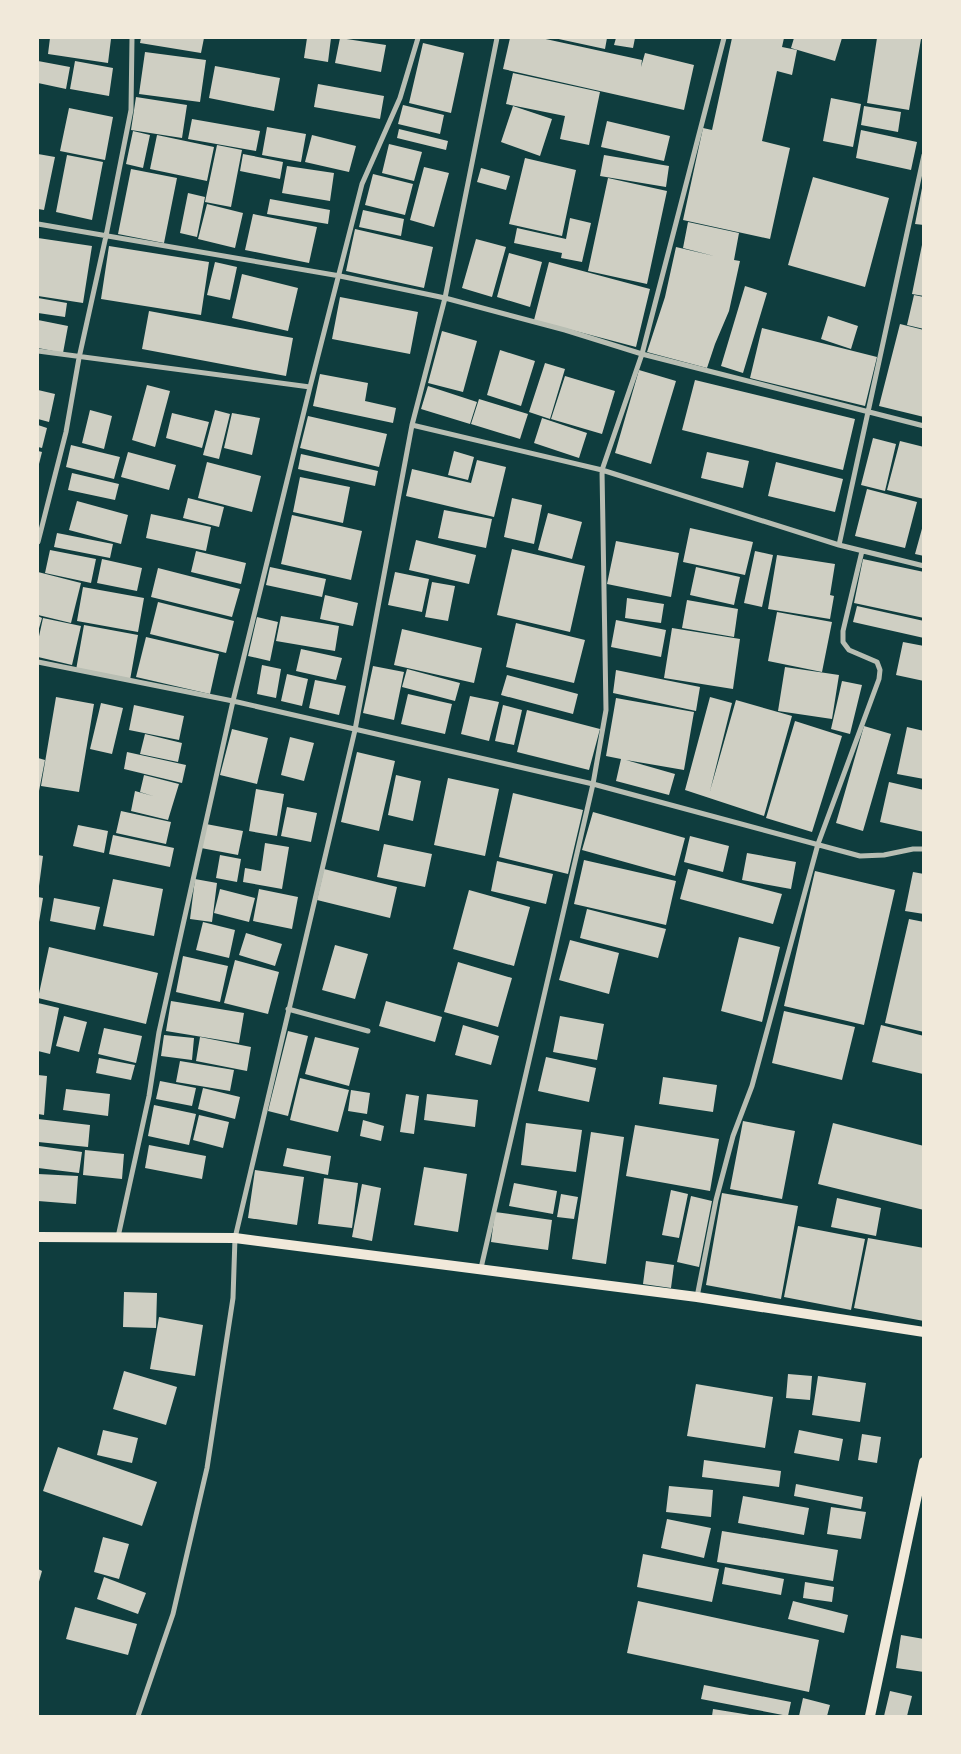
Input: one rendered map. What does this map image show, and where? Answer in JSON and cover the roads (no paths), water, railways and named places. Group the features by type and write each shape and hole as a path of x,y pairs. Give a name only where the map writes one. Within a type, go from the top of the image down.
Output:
{"main road":[{"path":"38,1237 235,1238 697,1297 924,1332"},
{"path":"870,1716 924,1462"}],"street":[{"path":"38,542 66,432 78,358 106,236 131,110 132,38"},
{"path":"118,1238 149,1096 159,1032 233,701 310,387 340,276 362,184 400,98 418,38"},
{"path":"138,1716 173,1614 207,1468 233,1298 235,1238 355,730 412,425 445,298 497,38"},
{"path":"481,1268 593,784 606,710 602,470 642,354 724,38"},
{"path":"839,546 924,156"},
{"path":"38,224 340,276 445,298 565,330 642,354 924,426"},
{"path":"38,351 78,358 310,387"},
{"path":"412,425 602,470 839,546 924,566"},
{"path":"697,1297 716,1200 733,1136 752,1086 818,844 879,679 880,670 877,662 849,650 843,642 843,630 862,551"},
{"path":"38,662 233,701 593,784 860,856 884,855 913,849 924,849"},
{"path":"288,1009 368,1030"}]}
